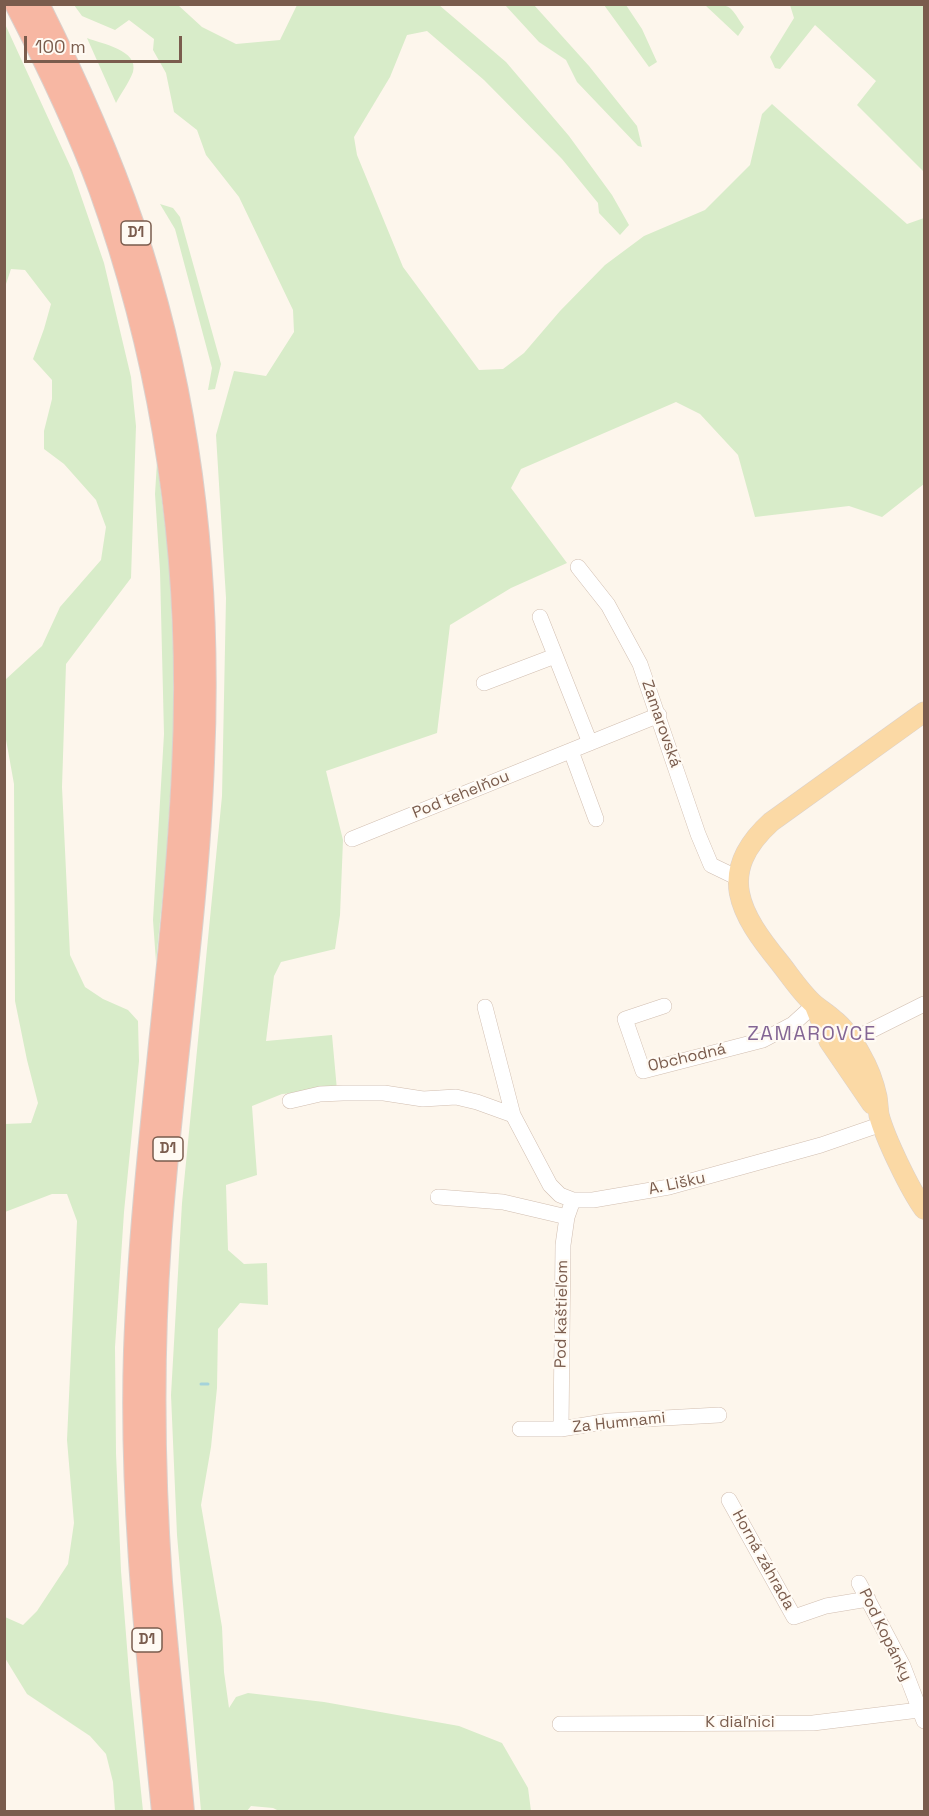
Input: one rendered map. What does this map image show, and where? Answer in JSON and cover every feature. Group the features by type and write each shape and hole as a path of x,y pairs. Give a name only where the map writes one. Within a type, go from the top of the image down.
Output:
{"highway":[{"name":"D1","path":"16,4 79,136 100,190 131,289 161,409 180,545 185,635 184,766 172,934 141,1241 135,1354 136,1468 142,1578 163,1812"},
{"name":"D1","path":"38,4 93,120 133,226 149,280 180,407 192,476 201,558 205,696 202,785 191,935 160,1239 155,1356 155,1466 161,1581 183,1812"}],"main road":[{"path":"880,1119 877,1097 869,1071 852,1040 835,1020 814,1005 760,938 740,901 738,878 747,849 757,835 771,822 924,712"},
{"path":"814,1005 829,1041 880,1119 901,1168 924,1209"}],"street":[{"name":"Zamarovská","path":"578,567 608,605 640,664 698,834 711,865 738,878"},
{"path":"540,617 590,743"},
{"path":"484,683 555,656"},
{"name":"Pod tehelňou","path":"352,839 659,715"},
{"path":"571,751 596,819"},
{"path":"852,1040 924,1004"},
{"name":"Obchodná","path":"664,1006 625,1019 643,1071 763,1040 793,1024 814,1005"},
{"path":"485,1007 513,1115 550,1185 560,1194 573,1200"},
{"path":"290,1101 320,1094 343,1093 384,1093 423,1099 456,1097 513,1115"},
{"name":"A. Lišku","path":"573,1200 593,1200 669,1187 821,1145 880,1119"},
{"path":"438,1197 503,1202 567,1217"},
{"name":"Pod kaštieľom","path":"561,1429 563,1245 567,1217 573,1200"},
{"name":"Za Humnami","path":"520,1429 561,1429 609,1421 719,1415"},
{"name":"Horná záhrada","path":"729,1500 794,1617 826,1606 868,1599"},
{"name":"Pod Kopánky","path":"859,1582 903,1666 923,1716"},
{"name":"K diaľnici","path":"560,1724 813,1723 923,1716"}],"green space":[{"path":"74,5 178,5 202,27 236,44 280,40 297,5 439,5 506,62 569,136 612,195 629,225 620,235 599,213 598,203 562,159 484,80 427,31 407,35 390,77 354,137 357,155 403,267 479,370 503,369 524,353 560,311 605,265 644,236 705,210 750,165 762,114 772,104 907,224 924,218 924,484 882,517 849,506 755,517 738,455 700,414 676,402 521,469 511,488 567,563 511,588 450,625 437,733 326,771 343,840 340,915 335,949 281,962 274,976 266,1041 332,1035 337,1090 282,1094 252,1106 257,1175 226,1185 228,1250 244,1264 267,1263 268,1305 240,1303 218,1329 217,1388 211,1447 201,1505 222,1627 224,1672 229,1708 236,1697 248,1693 324,1702 459,1726 502,1743 528,1788 531,1811 281,1812 273,1808 251,1806 247,1811 201,1811 177,1535 171,1395 182,1203 222,796 226,598 216,435 234,371 266,376 294,332 293,310 239,197 206,155 197,130 174,112 166,73 153,50 154,39 129,20 115,30 82,16"},
{"path":"505,5 534,5 589,66 637,126 642,147 638,146 577,82 566,60 539,42"},
{"path":"604,5 626,5 642,29 657,62 649,67"},
{"path":"705,5 729,7 744,27 738,36"},
{"path":"790,5 924,5 924,172 857,105 876,81 815,25 780,69 775,68 770,57 794,18"},
{"path":"5,24 72,170 104,263 131,377 136,426 131,578 66,664 62,787 70,955 85,987 103,999 128,1010 138,1021 139,1061 124,1212 115,1347 116,1453 121,1571 143,1811 115,1811 113,1782 106,1754 90,1736 27,1694 5,1658 5,1617 23,1625 37,1611 68,1564 74,1523 67,1440 77,1221 67,1194 52,1194 5,1212 5,1124 31,1123 38,1103 15,1001 14,784 5,734 5,680 42,646 60,607 101,560 106,527 96,500 64,464 44,449 44,431 52,399 52,380 33,359 51,304 25,270 11,269 5,287"},
{"path":"87,38 118,49 130,58 133,64 133,72 116,103"},
{"path":"160,204 173,208 180,217 221,364 215,389 208,390 212,368 175,229"},
{"path":"157,462 169,557 173,648 173,747 166,862 156,962 153,920 164,734 160,571 155,494"}],"waterway":[{"path":"201,1384 208,1384"}],"district":[{"name":"ZAMAROVCE","path":"812,1035"}]}
